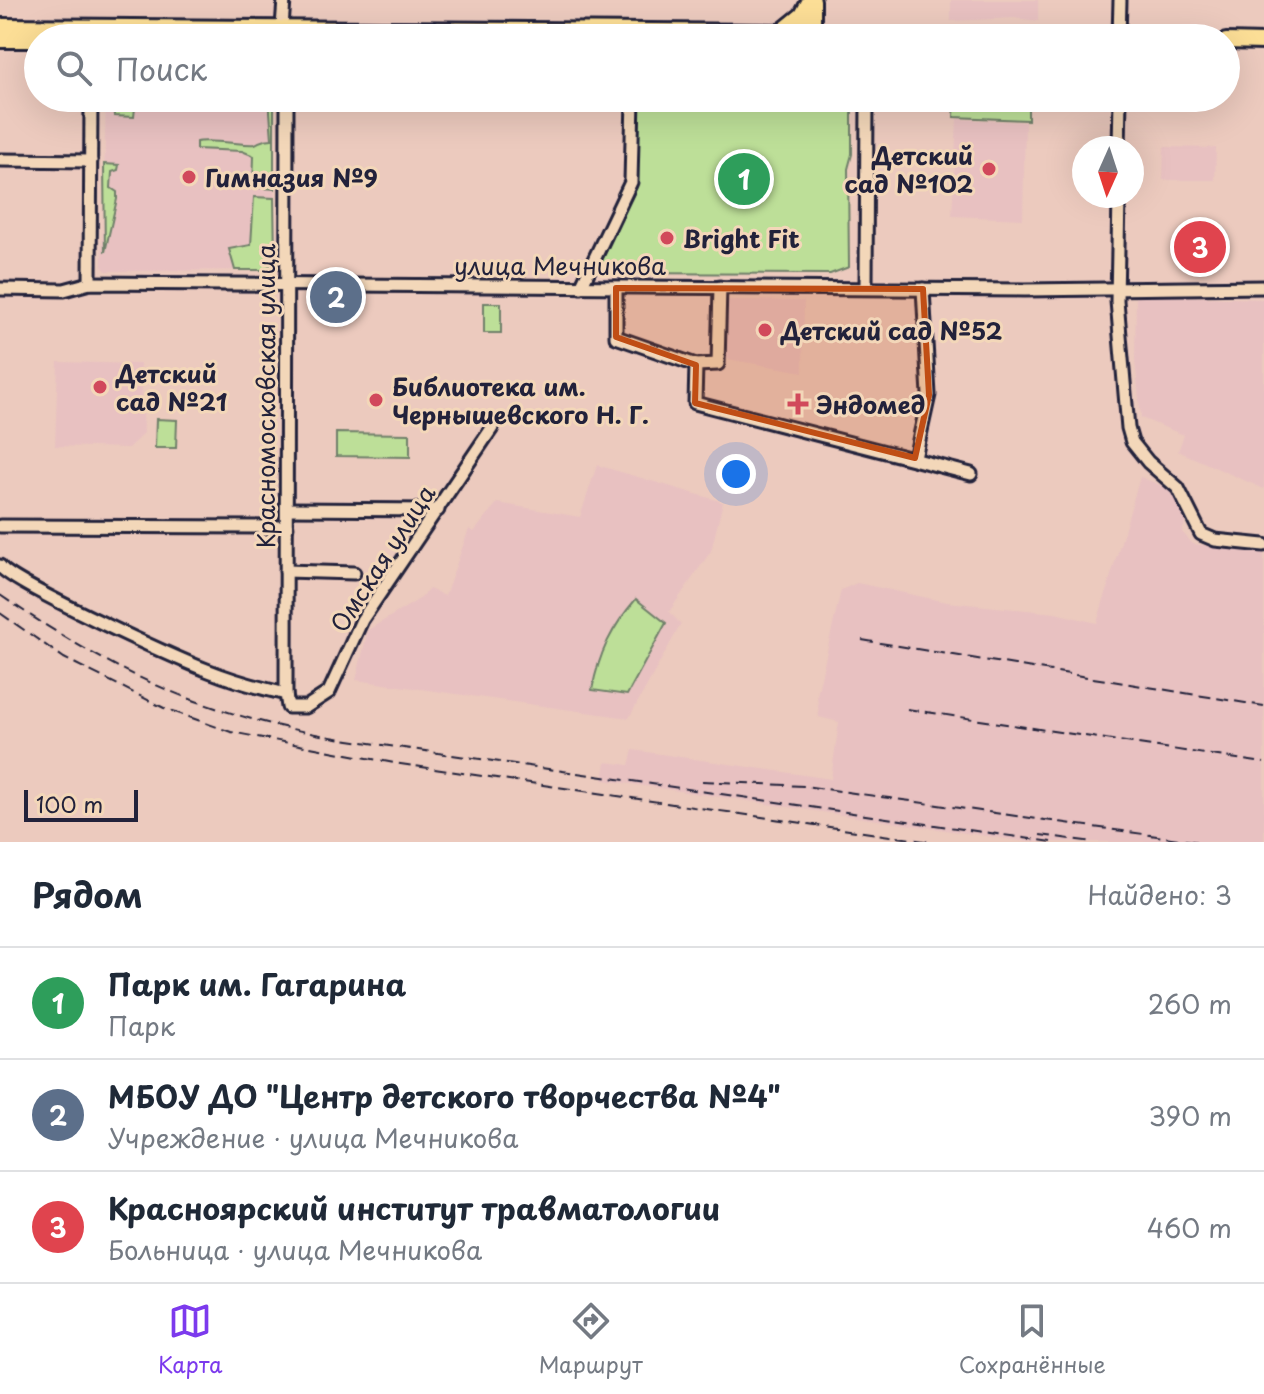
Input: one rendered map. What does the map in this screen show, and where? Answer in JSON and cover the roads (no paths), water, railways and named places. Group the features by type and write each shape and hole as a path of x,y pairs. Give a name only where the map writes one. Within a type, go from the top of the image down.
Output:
{"main road":[{"path":"791,24 802,15 811,0"},
{"path":"811,0 812,24"},
{"path":"0,26 24,27"},
{"path":"0,40 24,40"},
{"path":"1240,41 1264,42"}],"street":[{"path":"282,24 284,0"},
{"path":"1119,24 1120,0"},
{"path":"90,283 91,112"},
{"name":"Красномосковская улица","path":"286,694 287,112"},
{"path":"581,287 631,182 633,112"},
{"path":"866,288 867,112"},
{"path":"1119,136 1120,112"},
{"path":"0,160 91,161"},
{"path":"1119,208 1121,365 1132,442 1148,462 1178,488 1201,534 1215,540 1264,545"},
{"name":"улица Мечникова","path":"0,289 64,290 90,283 616,288 1264,287"},
{"path":"616,288 616,337 696,365 718,364 720,287"},
{"path":"915,458 929,395 923,289"},
{"path":"696,365 695,403 971,474"},
{"name":"Омская улица","path":"286,694 288,707 306,707 329,692 362,620 492,428"},
{"path":"287,509 438,510"},
{"path":"0,526 287,527"},
{"path":"0,566 4,572 47,595 206,670 286,694"},
{"path":"286,571 354,573"}],"railway":[{"path":"0,595 83,648 162,688 203,704 292,729 342,739 1052,842"},
{"path":"0,613 64,658 164,708 231,732 394,763 931,842"},
{"path":"862,640 1264,706"},
{"path":"907,709 1264,763"},
{"path":"702,781 804,786 1200,842"},
{"path":"1040,835 1093,842"}],"place":[{"name":"Детский сад №102","path":"989,169"},
{"name":"Гимназия №9","path":"189,177"},
{"name":"Парк им. Гагарина","path":"744,179"},
{"name":"Bright Fit","path":"667,238"},
{"name":"Красноярский институт травматологии","path":"1200,247"},
{"name":"МБОУ ДО \"Центр детского творчества №4\"","path":"336,297"},
{"name":"Детский сад №52","path":"765,330"},
{"name":"Детский сад №21","path":"100,387"},
{"name":"Библиотека им. Чернышевского Н. Г.","path":"376,400"},
{"name":"Эндомед","path":"798,404"}]}
